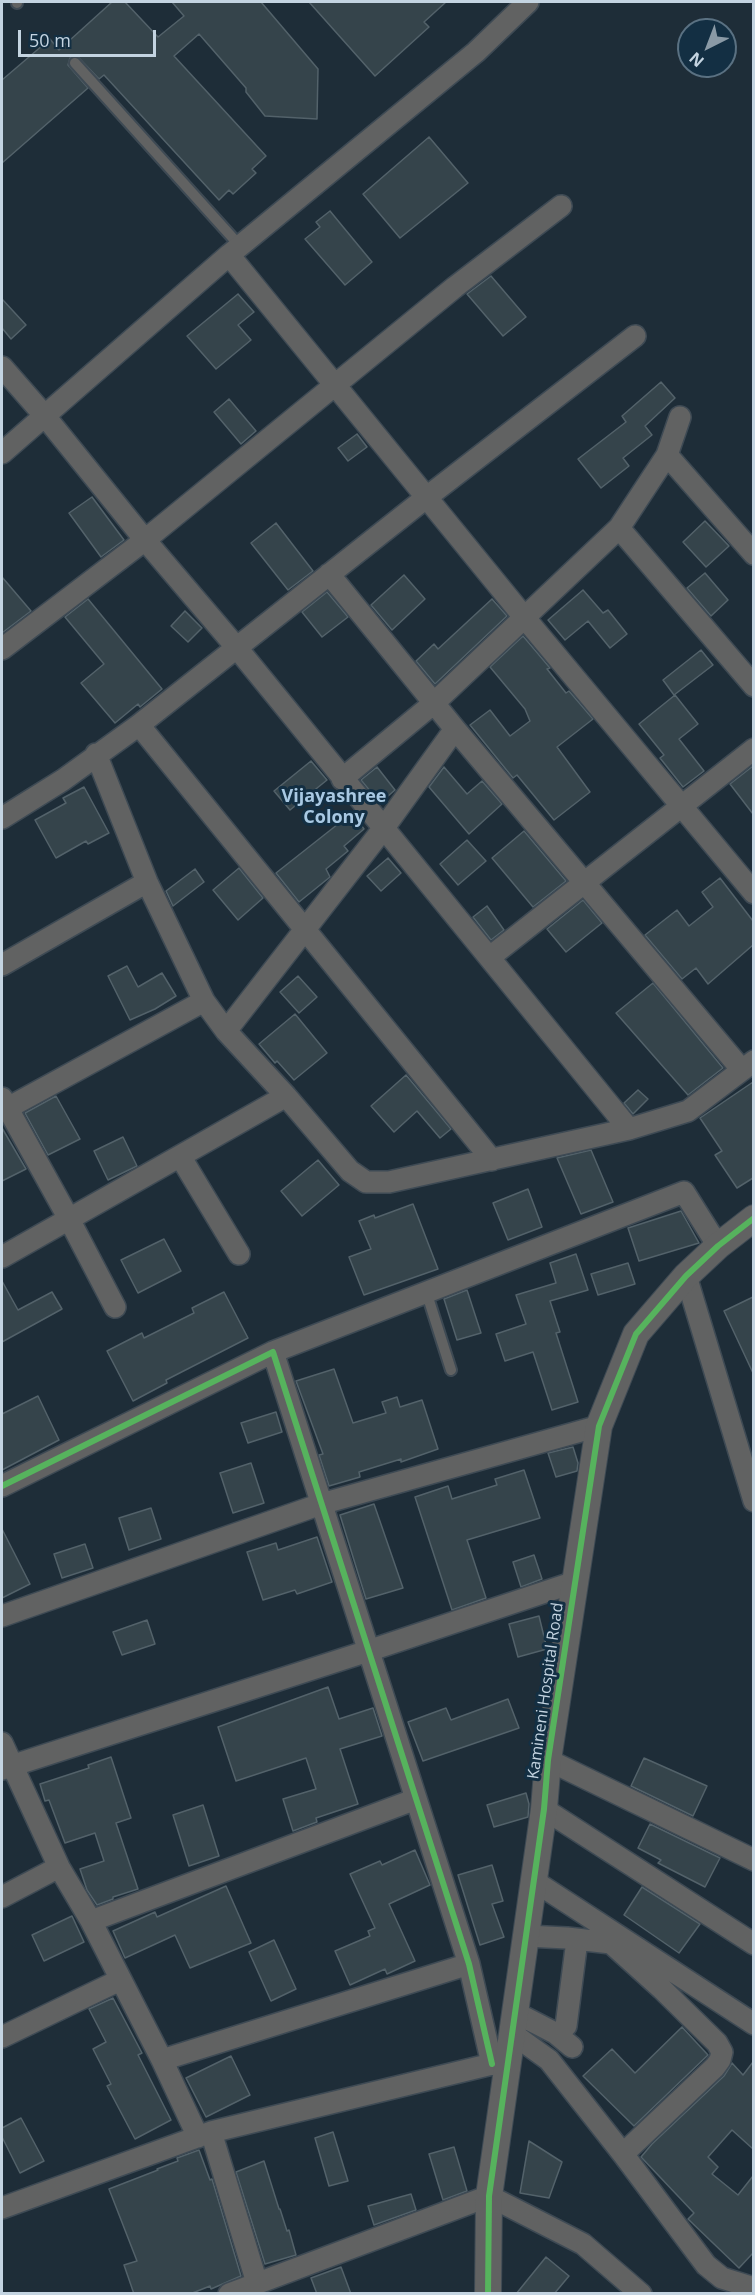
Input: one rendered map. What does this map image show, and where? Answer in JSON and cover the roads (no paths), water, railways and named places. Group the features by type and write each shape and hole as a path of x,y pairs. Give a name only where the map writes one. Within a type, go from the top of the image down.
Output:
{"street":[{"path":"2,453 235,250 476,52 528,2"},
{"path":"2,649 145,540 337,386 455,287 561,206"},
{"path":"235,250 337,386 524,617 753,893"},
{"path":"2,818 63,780 139,725 635,336"},
{"path":"2,367 237,648 629,1130"},
{"path":"342,779 434,703 619,528 667,455 680,417"},
{"path":"667,455 753,554"},
{"path":"619,528 753,686"},
{"path":"96,754 147,882 204,1001 226,1031 286,1096 350,1171 366,1182 389,1182 629,1130 688,1111 748,1066 584,882 329,574"},
{"path":"139,725 492,1160"},
{"path":"226,1031 383,829 455,729"},
{"path":"490,957 753,749"},
{"path":"2,964 147,882"},
{"path":"115,1307 69,1219 3,1106 204,1001"},
{"path":"2,1257 286,1096"},
{"path":"180,1156 239,1254"},
{"path":"2,1486 273,1352 684,1192 718,1246"},
{"name":"Kamineni Hospital Road","path":"488,2294 489,2196 500,2065 514,2024 544,1809 548,1760 600,1426 636,1334 686,1276 753,1218"},
{"path":"686,1276 753,1501"},
{"path":"2,2208 205,2135 500,2065 273,1352"},
{"path":"2,1616 321,1504 600,1426"},
{"path":"7,1766 368,1651 575,1582"},
{"path":"2,1743 7,1766 59,1867 91,1921 162,2060 205,2135 257,2283"},
{"path":"548,1760 753,1860"},
{"path":"91,1921 416,1799"},
{"path":"544,1809 753,1944"},
{"path":"2,1898 59,1867"},
{"path":"534,1881 753,2024"},
{"path":"526,1936 612,1943 670,1996 717,2043 722,2052 715,2067 623,2154"},
{"path":"566,2026 577,1940"},
{"path":"162,2060 469,1964"},
{"path":"2,2037 120,1980"},
{"path":"514,2024 555,2033 572,2047"},
{"path":"514,2024 549,2060 706,2265 722,2278 753,2288"},
{"path":"229,2294 489,2196 583,2244 641,2294"}],"lane":[{"path":"75,63 235,250"},
{"path":"426,1291 451,1370"}],"district":[{"name":"Vijayashree Colony","path":"334,807"}]}
